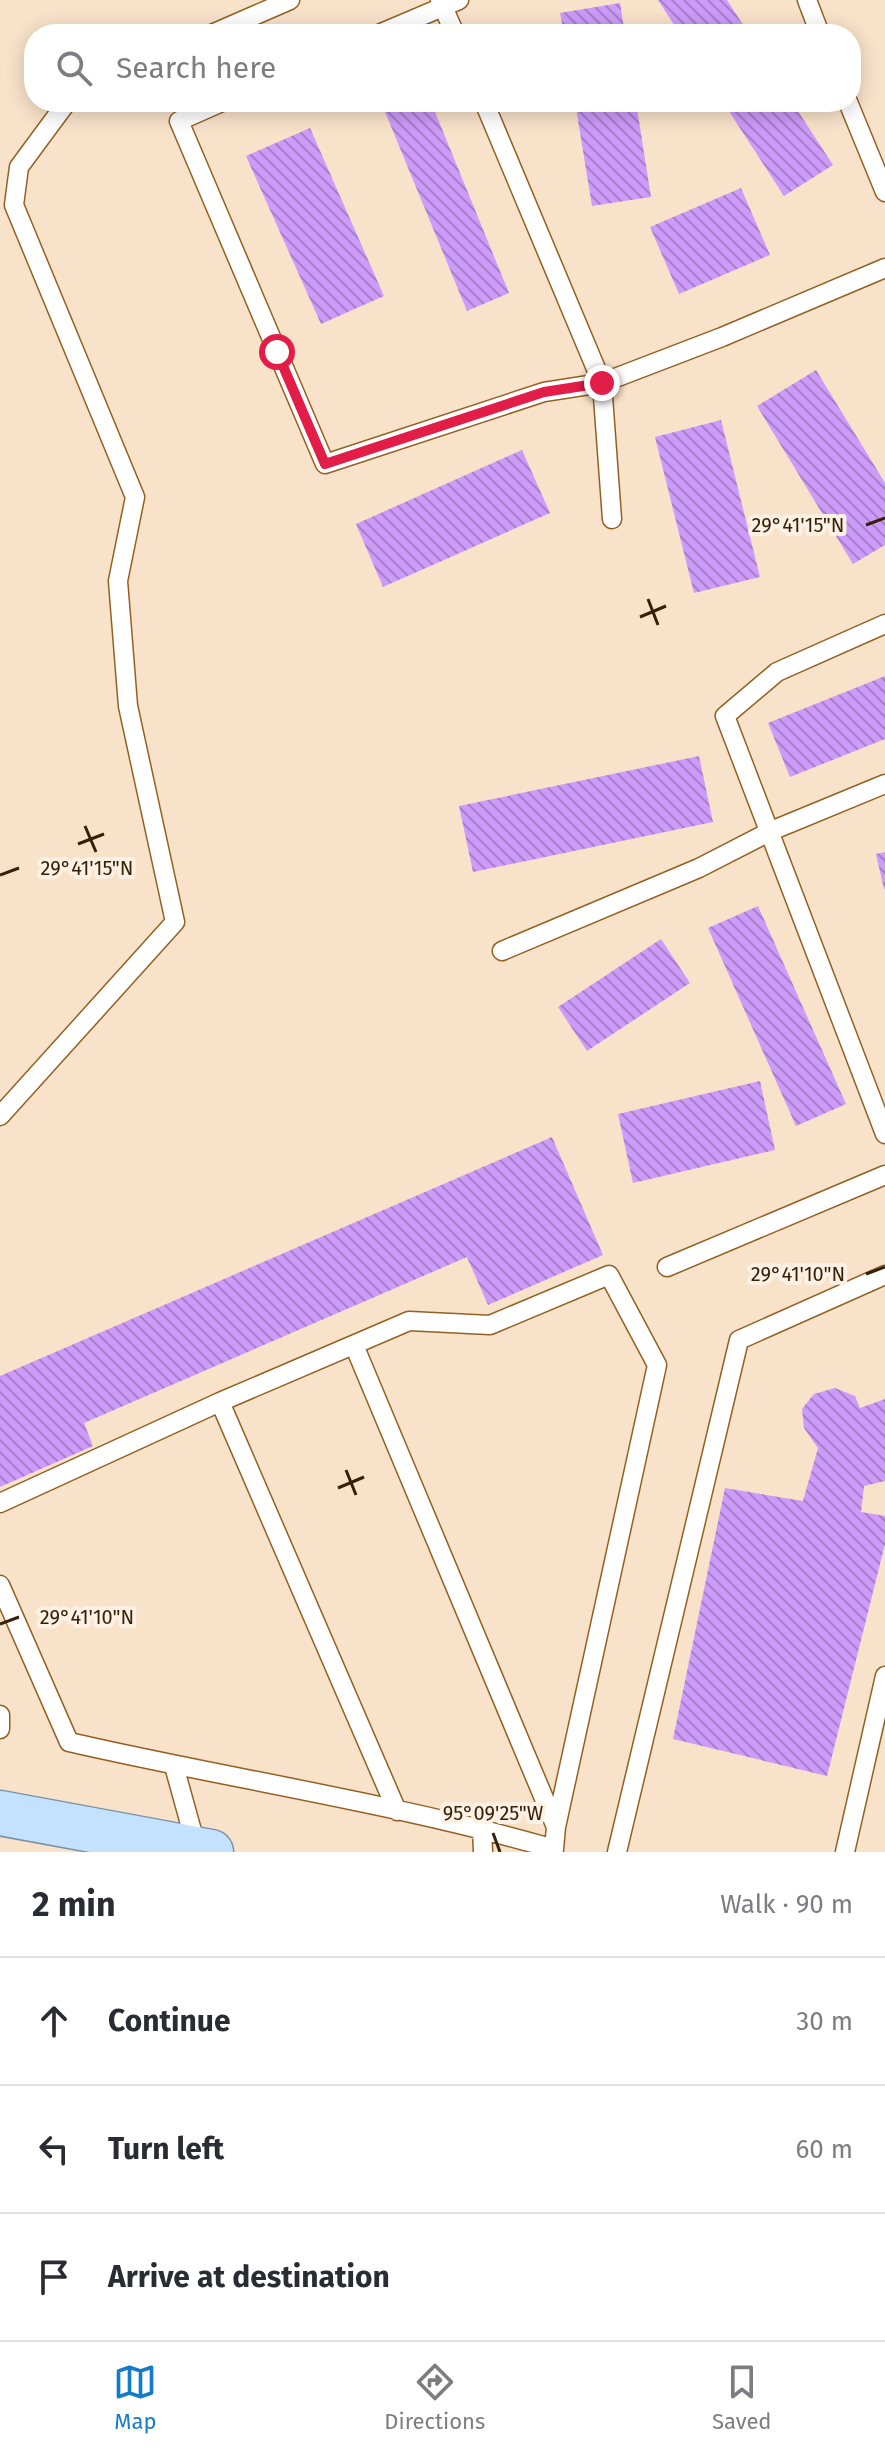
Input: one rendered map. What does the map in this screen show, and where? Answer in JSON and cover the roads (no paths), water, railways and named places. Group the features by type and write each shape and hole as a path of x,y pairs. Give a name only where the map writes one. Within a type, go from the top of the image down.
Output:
{"main road":[{"path":"0,1813 204,1850"}],"lane":[{"path":"235,24 290,0"},
{"path":"807,0 816,24"},
{"path":"401,24 448,2 453,24"},
{"path":"0,1116 175,922 128,706 118,581 135,497 14,205 19,167 60,112"},
{"path":"199,112 179,121 325,464 544,392 602,383 722,337 885,268"},
{"path":"488,112 602,383 612,519"},
{"path":"852,112 885,192"},
{"path":"885,624 777,672 725,716 885,1134"},
{"path":"502,951 699,868 771,831 885,784"},
{"path":"667,1267 885,1175"},
{"path":"0,1503 220,1402 409,1321 490,1325 609,1275 657,1365 556,1827 554,1849 482,1828 69,1742 0,1585"},
{"path":"617,1852 739,1340 885,1275"},
{"path":"354,1345 556,1827"},
{"path":"220,1402 397,1811"},
{"path":"845,1852 885,1676"},
{"path":"0,1714 0,1729"},
{"path":"174,1766 204,1850"},
{"path":"482,1828 483,1852"}]}
